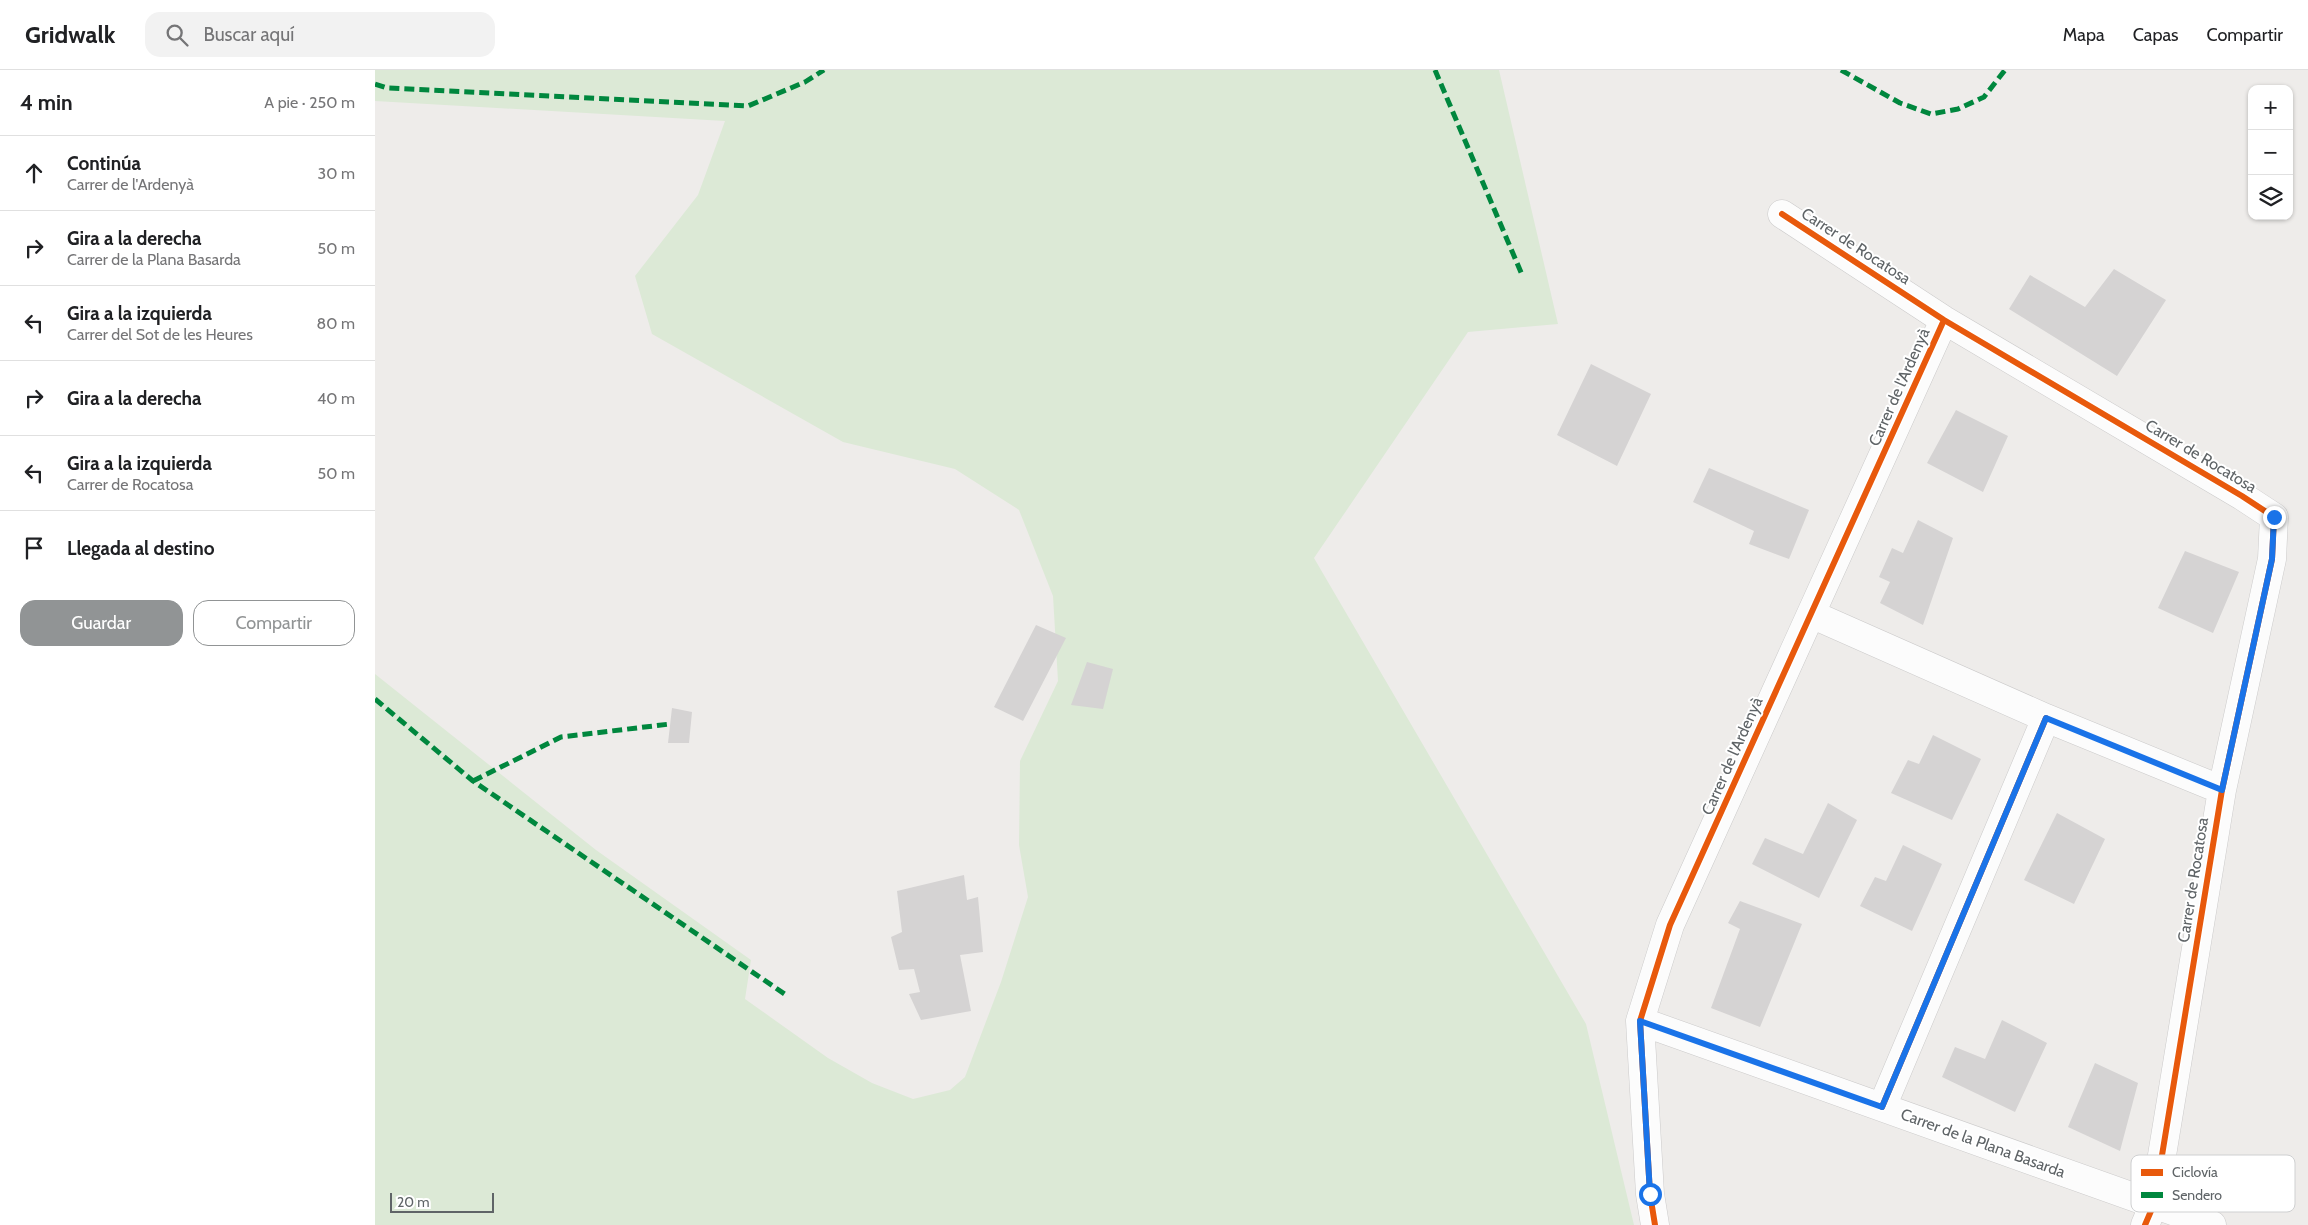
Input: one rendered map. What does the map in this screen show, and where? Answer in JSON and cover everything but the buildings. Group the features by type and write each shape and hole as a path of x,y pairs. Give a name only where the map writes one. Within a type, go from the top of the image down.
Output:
{"street":[{"name":"Carrer de Rocatosa","path":"1782,214 1944,320 2274,517 2272,559 2222,790 2159,1155"},
{"name":"Carrer de l'Ardenyà","path":"1655,1225 1650,1194 1640,1021 1670,925 1944,320"},
{"path":"1811,614 2046,718 2222,790"},
{"path":"1882,1107 2046,718"},
{"name":"Carrer de la Plana Basarda","path":"1640,1021 1882,1107 2131,1208"},
{"name":"Carrer de la Plana Basarda","path":"2149,1215 2213,1225"}],"green space":[{"path":"375,70 1499,70 1558,324 1468,332 1314,558 1586,1024 1634,1225 375,1225 375,674 596,850 751,960 745,999 828,1058 872,1083 913,1099 950,1090 965,1077 1001,982 1028,897 1019,845 1020,761 1058,681 1053,596 1019,510 955,469 843,442 652,334 635,276 698,195 725,121 375,101"}],"marked path":[{"path":"375,84 387,88 748,106 805,82 824,70"},
{"path":"1435,70 1523,277"},
{"path":"1841,70 1900,103 1931,114 1958,109 1984,97 2005,70"},
{"path":"375,699 473,781 786,995"},
{"path":"473,781 561,737 670,724"}],"cycle path":[{"path":"1782,214 1944,320 2242,496 2274,517 2272,559 2222,790 2162,1155"},
{"path":"1655,1225 1650,1194 1640,1021 1670,925 1944,320"},
{"path":"1882,1107 2046,718"},
{"path":"2145,1225 2151,1212"}],"route":[{"path":"1650,1194 1640,1021 1882,1107 2046,718 2222,790 2272,559 2274,517"}]}
